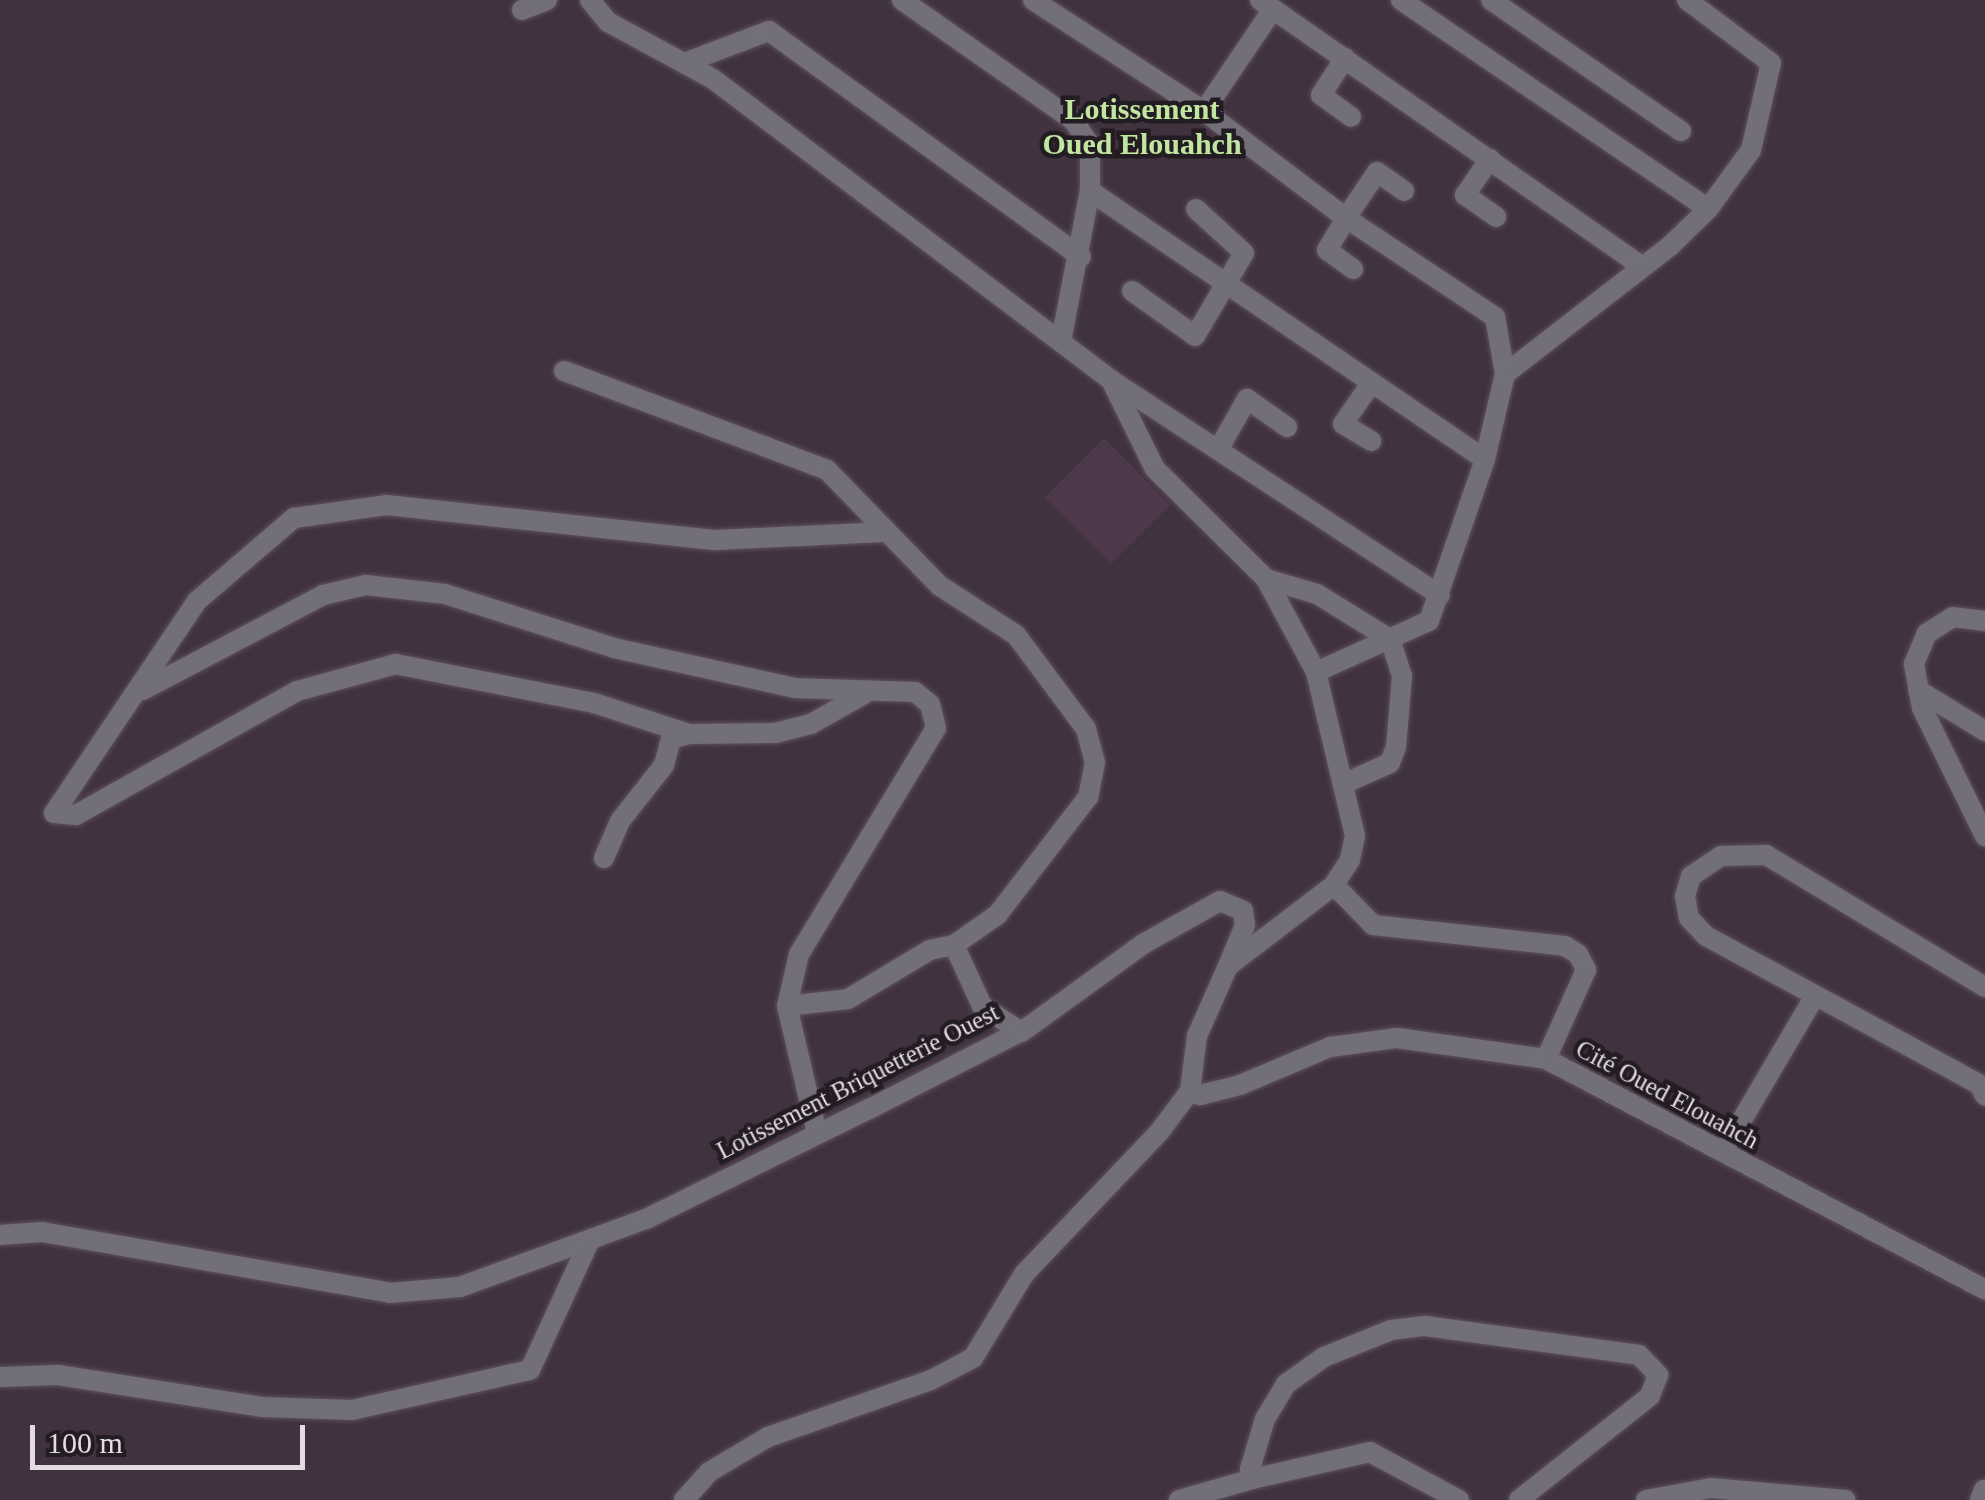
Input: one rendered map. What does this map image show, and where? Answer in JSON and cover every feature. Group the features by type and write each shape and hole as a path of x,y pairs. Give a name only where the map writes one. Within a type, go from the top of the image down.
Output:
{"street":[{"path":"522,10 547,0"},
{"path":"590,0 608,22 684,63 1111,380 1440,595"},
{"path":"902,0 1073,120 1090,146 1090,191 1081,257 1061,342"},
{"path":"1033,0 1056,7 1346,218 1495,317 1505,374 1486,459 1429,620 1319,681"},
{"path":"1401,0 1708,209"},
{"path":"1491,0 1682,130"},
{"path":"1505,374 1708,209 1751,150 1771,63 1687,0"},
{"path":"1204,111 1267,4 1642,266"},
{"path":"684,63 769,31 1081,257"},
{"path":"1344,58 1321,94 1351,116"},
{"path":"1490,159 1464,195 1496,217"},
{"path":"1353,269 1327,250 1346,218 1377,172 1404,191"},
{"path":"1090,191 1224,288 1486,459"},
{"path":"1132,290 1195,336 1244,253 1196,209"},
{"path":"564,372 827,470 883,532 940,586 1016,635 1086,729 1095,762 1088,798 997,915 954,945 930,950 848,999 787,1006"},
{"path":"684,1500 709,1472 768,1437 931,1380 974,1358 1024,1274 1160,1132 1190,1091 1197,1036 1228,966 1334,884 1350,860 1355,836 1319,681 1266,580 1156,469 1111,380"},
{"path":"1370,385 1344,424 1371,441"},
{"path":"1218,450 1247,399 1288,427"},
{"path":"688,734 594,703 396,664 297,691 76,815 54,813 142,691 198,600 294,518 386,505 716,540 883,532"},
{"path":"1266,580 1317,594 1390,639 1402,676 1396,747 1390,763 1343,784"},
{"path":"142,691 323,595 366,585 445,594 614,648 776,684 864,694 915,692 930,704 936,728 799,954 787,1006 817,1133"},
{"path":"1985,621 1953,617 1927,634 1914,664 1918,690 1985,836"},
{"path":"1918,690 1985,731"},
{"path":"604,858 620,820 664,765 671,740 688,734 776,732 812,724 864,694"},
{"path":"1985,988 1766,855 1705,863 1688,886 1689,918 1706,936 1813,999 1978,1084 1985,1096"},
{"path":"1334,884 1373,924 1385,928 1565,946 1578,954 1586,970 1546,1059"},
{"name":"Lotissement Briquetterie Ouest","path":"0,1236 42,1232 390,1294 460,1287 590,1242 1021,1032 1144,944 1220,901 1243,912 1245,925 1228,966"},
{"path":"954,945 982,1006 1021,1032"},
{"path":"1723,1152 1813,999"},
{"name":"Cité Oued Elouahch","path":"1190,1091 1200,1095 1240,1085 1330,1047 1397,1038 1546,1059 1985,1289"},
{"path":"0,1377 58,1375 262,1407 352,1410 530,1370 590,1242"},
{"path":"1252,1479 1265,1418 1286,1384 1324,1357 1391,1330 1425,1326 1639,1355 1658,1375 1650,1396 1519,1500"},
{"path":"1179,1500 1370,1452 1458,1500"},
{"path":"1646,1500 1711,1488 1845,1500"},
{"path":"1980,1500 1984,1490"}],"shaded area":[{"path":"1104,438 1170,504 1111,564 1045,497"}],"district":[{"name":"Lotissement Oued Elouahch","path":"1142,126"}]}
